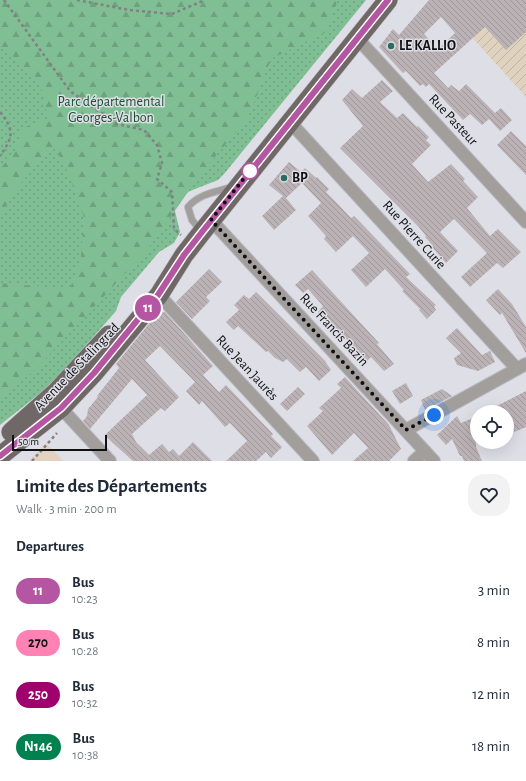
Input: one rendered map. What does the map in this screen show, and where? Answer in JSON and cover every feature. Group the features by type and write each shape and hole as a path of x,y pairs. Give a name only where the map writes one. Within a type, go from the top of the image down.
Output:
{"main road":[{"name":"Avenue de Stalingrad","path":"0,456 65,413 94,373 158,295 197,238 289,121 388,0"},
{"name":"Avenue de Stalingrad","path":"0,441 57,391 97,350 134,306 197,238"}],"street":[{"name":"Rue Pasteur","path":"357,38 526,222"},
{"name":"Rue Pierre Curie","path":"289,121 521,367"},
{"name":"Rue Francis Bazin","path":"197,238 406,430 434,461"},
{"name":"Rue Jean Jaurès","path":"158,295 313,461"},
{"path":"406,430 521,367"},
{"path":"65,413 110,461"},
{"path":"414,461 425,451"}],"lane":[{"path":"197,238 188,207 194,200 205,195 239,185"}],"path":[{"path":"4,0 70,91 117,124 144,130 157,144 162,163 157,179 172,192 174,230 197,238"},
{"path":"77,0 129,10 172,14 205,0"},
{"path":"0,112 9,124 10,141 0,156"},
{"path":"32,461 65,413"}],"shaded area":[{"path":"438,0 526,0 526,97"},
{"path":"46,443 63,461 29,461"}],"green space":[{"name":"Parc départemental Georges-Valbon","path":"0,0 366,0 224,174 218,180 190,191 180,197 176,204 175,211 180,232 174,243 159,252 121,297 116,311 65,369 44,390 0,425"},
{"name":"Parc départemental Georges-Valbon","path":"0,0 338,0 326,32 271,59 248,118 202,172 148,249 37,368 0,400 0,283 70,289 81,256 84,217 69,175 54,146 22,182 0,215 0,169 16,150 23,128 48,118 40,81 0,45"}],"building":[{"path":"429,0 526,0 526,32 506,50 485,27 434,73 448,88 451,85 459,91 466,84 495,113 501,108 512,120 500,131 489,119 482,125 470,114 463,120 429,84 426,87 423,84 420,86 406,71 403,73 379,47 393,29 399,35","holes":["441,17 455,33 438,49 424,34"]},
{"path":"382,80 393,91 380,102 397,118 403,113 429,137 426,140 431,145 412,164 428,182 451,164 465,179 463,181 478,197 467,208 490,236 498,229 521,252 503,268 497,263 470,287 461,277 487,253 454,219 440,232 458,251 446,263 432,247 433,246 418,226 340,148 363,126 342,100 352,89 362,98"},
{"path":"511,131 526,146 526,175 497,145"},
{"path":"289,162 301,172 305,168 316,178 317,177 329,189 326,192 351,218 354,216 410,274 406,277 436,305 434,307 436,310 427,319 385,269 366,287 351,270 369,253 353,236 336,252 324,239 326,236 308,216 321,203 302,183 286,198 296,210 274,230 262,216 283,196 269,185"},
{"path":"209,269 222,282 206,297 210,301 192,319 176,302"},
{"path":"312,270 379,343 377,344 394,364 384,371 371,357 367,361 330,322 328,324 318,312 323,306 308,289 303,293 295,285"},
{"path":"498,289 512,304 526,327 526,353 502,313 500,315 486,300"},
{"path":"256,292 325,361 331,370 319,381 306,367 300,372 287,359 283,362 275,358 268,351 266,352 238,326 234,330 226,322 239,310 234,305 244,295 249,299"},
{"path":"165,312 213,366 203,375 219,392 226,385 273,434 271,436 282,447 271,458 266,452 256,461 226,461 247,441 230,423 225,427 202,401 199,405 186,391 195,382 160,346 145,360 179,397 165,411 161,408 132,434 136,442 149,455 162,444 169,452 173,449 179,456 193,442 212,461 133,461 105,435 147,395 132,379 90,429 83,421 87,416 88,409 119,368 116,364 158,313"},
{"path":"457,328 482,355 490,351 495,362 478,371 457,365 454,358 461,353 446,338"},
{"path":"345,377 389,425 401,449 389,461 353,461 368,448 354,433 332,455 307,426 323,411 319,408 341,388 337,384"},
{"path":"406,383 413,396 400,404 392,391"},
{"path":"298,387 305,394 287,411 280,404"},
{"path":"442,389 452,396 425,410 421,400"},
{"path":"526,391 526,427 514,432 514,405 499,405"},
{"path":"457,416 461,423 470,419 470,449 477,449 482,461 464,461 452,439 446,445 437,435"}],"bus line":[{"name":"11","path":"0,456 61,408 94,373 158,295 184,255 289,121 388,0"}],"place":[{"name":"LE KALLIO","path":"391,46"},
{"name":"BP","path":"284,178"}],"route":[{"path":"250,171 253,167 211,220 406,430 434,415"}]}
